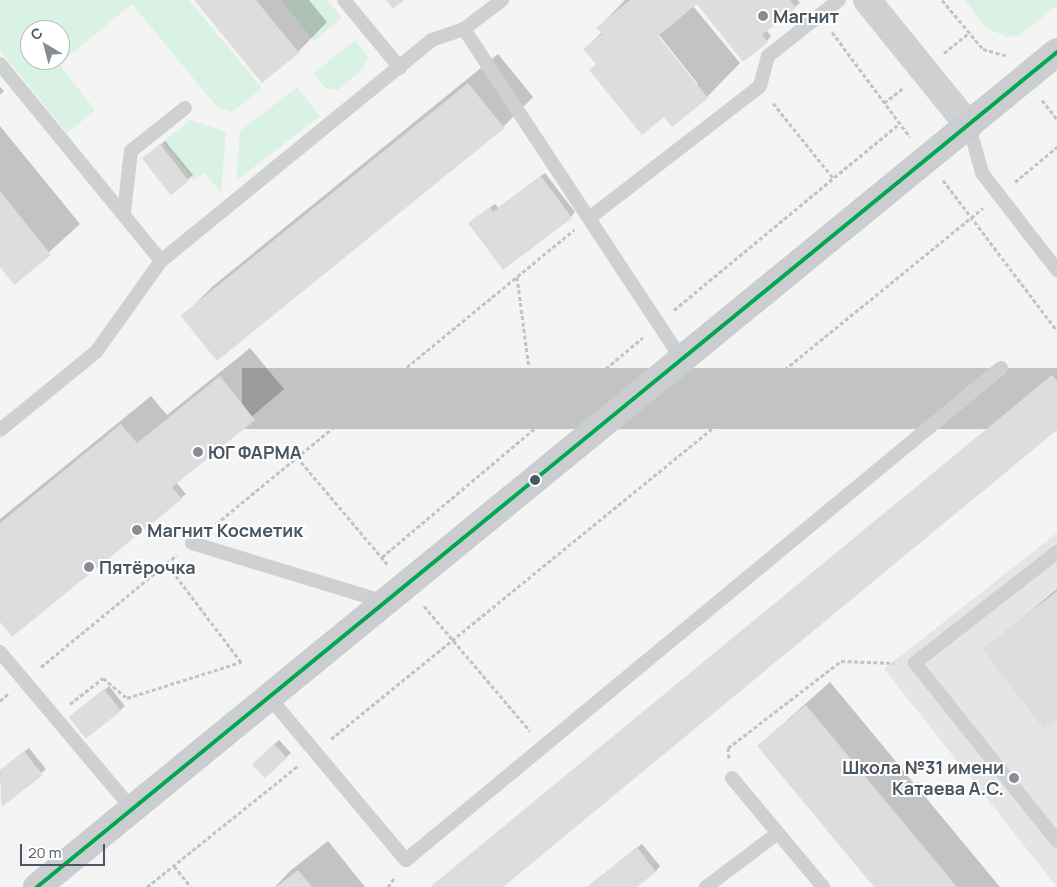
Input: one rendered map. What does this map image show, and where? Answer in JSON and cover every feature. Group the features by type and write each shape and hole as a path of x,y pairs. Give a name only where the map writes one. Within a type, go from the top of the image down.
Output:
{"main road":[{"path":"37,887 969,126 1057,52"}],"street":[{"path":"867,0 969,126"}],"lane":[{"path":"344,0 400,68"},
{"path":"0,430 96,352 161,261 432,40 464,29 502,0"},
{"path":"592,216 760,86 768,56 839,0"},
{"path":"464,29 592,216 682,359"},
{"path":"0,64 124,212 161,261"},
{"path":"124,212 131,152 185,108"},
{"path":"969,126 982,173 1057,270"},
{"path":"269,697 406,860 1002,368"},
{"path":"192,543 385,602"},
{"path":"1057,552 915,663 1057,841"},
{"path":"0,652 132,809"},
{"path":"732,778 822,887"},
{"path":"706,887 778,833"}],"path":[{"path":"942,0 982,49"},
{"path":"760,86 833,178"},
{"path":"382,557 538,430 659,322 900,123"},
{"path":"148,887 1057,148"},
{"path":"0,701 592,216"},
{"path":"517,276 538,430"},
{"path":"297,458 543,747"},
{"path":"55,717 103,678 127,698 241,662 167,564"},
{"path":"732,778 728,748 840,661 915,663"},
{"path":"174,866 191,887"}],"shaded area":[{"name":"Школа №31 имени Катаева А.С.","path":"1057,533 1057,887 884,669"}],"green space":[{"path":"0,0 189,0 262,88 232,112 217,107 132,4 70,55 70,20 20,20 20,70 64,70 95,110 67,133 0,50"},
{"path":"281,0 327,0 342,18 314,41"},
{"path":"965,0 1057,0 1057,5 1019,36 1008,37 986,28"},
{"path":"355,40 368,56 363,69 338,90 326,88 313,74"},
{"path":"297,87 320,116 236,181 240,131"},
{"path":"190,120 226,132 221,192 204,173 194,181 163,142"}],"building":[{"path":"194,0 256,0 299,53 262,83"},
{"path":"386,0 404,0 393,9"},
{"path":"630,0 790,0 796,8 762,35 768,42 743,62 697,4 658,36 708,98 672,127 664,117 642,135 589,70 596,64 583,49 602,34 596,28"},
{"path":"468,83 505,128 217,361 180,316"},
{"path":"160,144 189,181 171,195 142,158"},
{"path":"541,176 572,218 503,270 468,223 490,207 493,212"},
{"path":"0,191 51,255 14,285 0,267"},
{"path":"1052,375 1057,381 1057,430 503,887 430,887"},
{"path":"220,376 255,420 172,487 182,499 12,637 0,622 0,523 121,424 137,443"},
{"path":"1057,591 1057,719 1044,729 982,649"},
{"path":"104,689 121,711 86,739 69,717"},
{"path":"806,705 957,887 874,887 757,746"},
{"path":"274,744 287,758 265,778 252,764"},
{"path":"24,751 43,775 2,807 0,770"},
{"path":"637,847 656,872 637,887 587,887"},
{"path":"298,870 312,887 276,887"}],"transit line":[{"path":"37,887 1057,52"}],"place":[{"name":"Магнит","path":"763,16"},
{"name":"ЮГ ФАРМА","path":"198,452"},
{"name":"Магнит Косметик","path":"137,530"},
{"name":"Пятёрочка","path":"89,567"},
{"name":"Школа №31 имени Катаева А.С.","path":"1014,778"}]}
